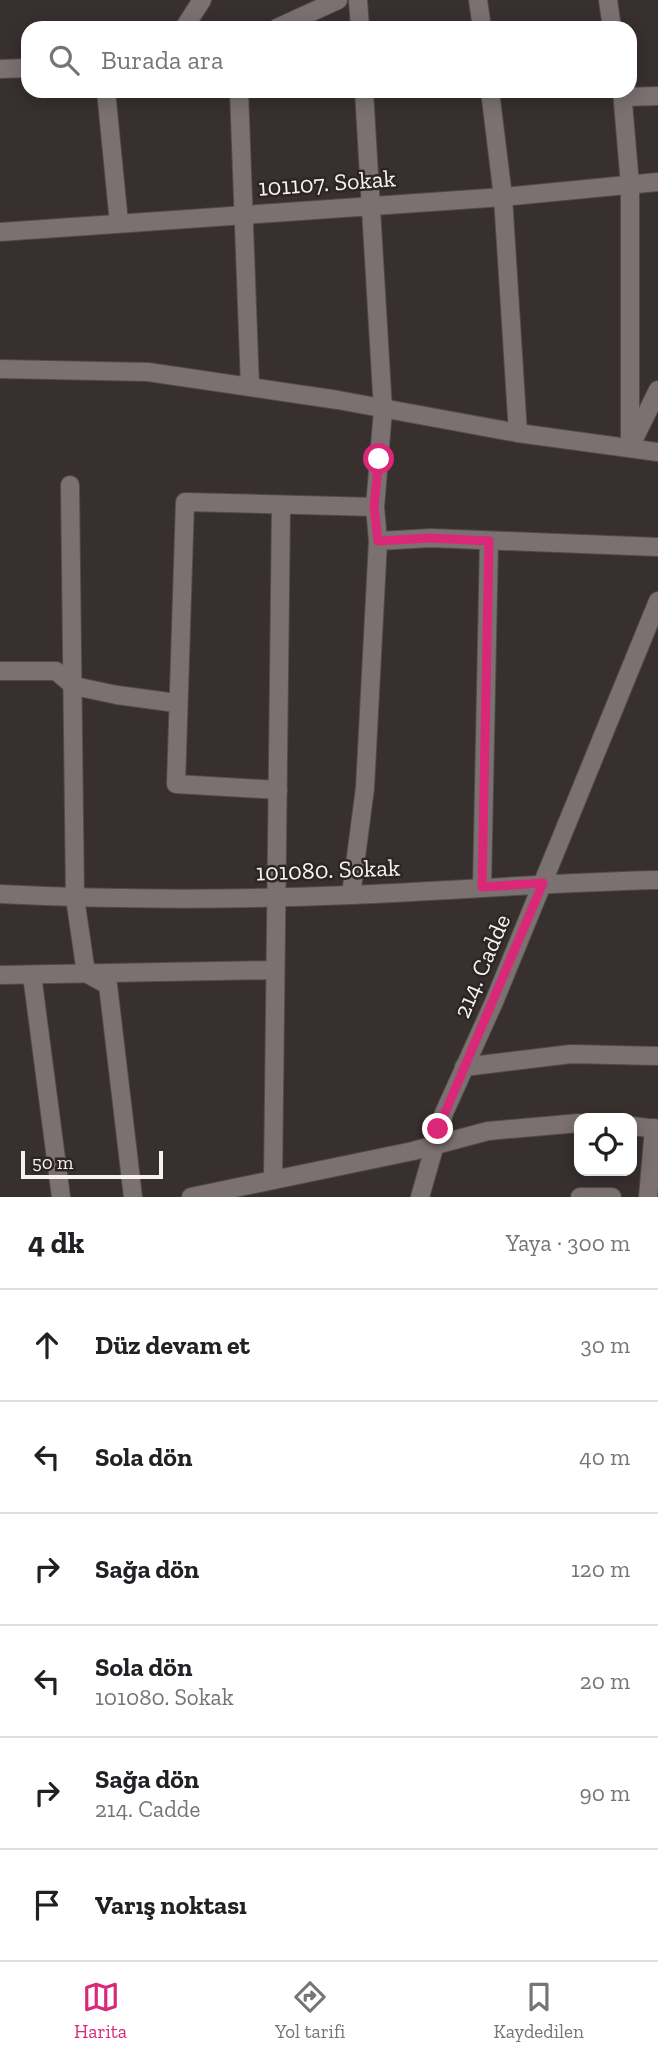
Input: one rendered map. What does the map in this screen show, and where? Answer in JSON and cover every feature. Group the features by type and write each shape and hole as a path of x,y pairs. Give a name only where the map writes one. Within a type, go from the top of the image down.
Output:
{"street":[{"path":"188,21 202,0"},
{"path":"292,21 338,0"},
{"path":"358,0 360,21"},
{"path":"478,0 481,21"},
{"path":"608,0 611,21"},
{"path":"0,69 21,68"},
{"path":"637,95 658,96"},
{"path":"107,98 119,223"},
{"path":"239,98 250,387"},
{"path":"351,895 365,788 378,541 374,507 383,410 364,98"},
{"path":"491,98 503,197 518,433"},
{"path":"623,98 630,185 630,446"},
{"name":"101107. Sokak","path":"0,232 372,203 503,197 658,182"},
{"path":"0,369 148,372 338,400 518,433 630,446 658,453"},
{"path":"630,446 658,390"},
{"path":"70,485 75,898 86,973"},
{"path":"278,790 176,784 185,502 281,507 374,507"},
{"path":"273,1180 281,507"},
{"path":"378,541 431,538 658,547"},
{"path":"482,887 489,541"},
{"name":"214. Cadde","path":"420,1197 433,1145 464,1066 543,883 658,601"},
{"path":"0,671 56,671 74,685 117,695 177,703"},
{"name":"101080. Sokak","path":"0,894 75,898 277,897 543,883 658,880"},
{"path":"0,975 275,970"},
{"path":"86,973 108,985 134,1197"},
{"path":"32,975 61,1197"},
{"path":"464,1066 571,1054 658,1056"},
{"path":"191,1197 488,1131 574,1123"},
{"path":"637,1126 656,1128 648,1197"},
{"path":"580,1197 612,1197"}],"route":[{"path":"379,459 374,507 378,541 431,538 489,541 482,887 543,883 438,1129"}]}
